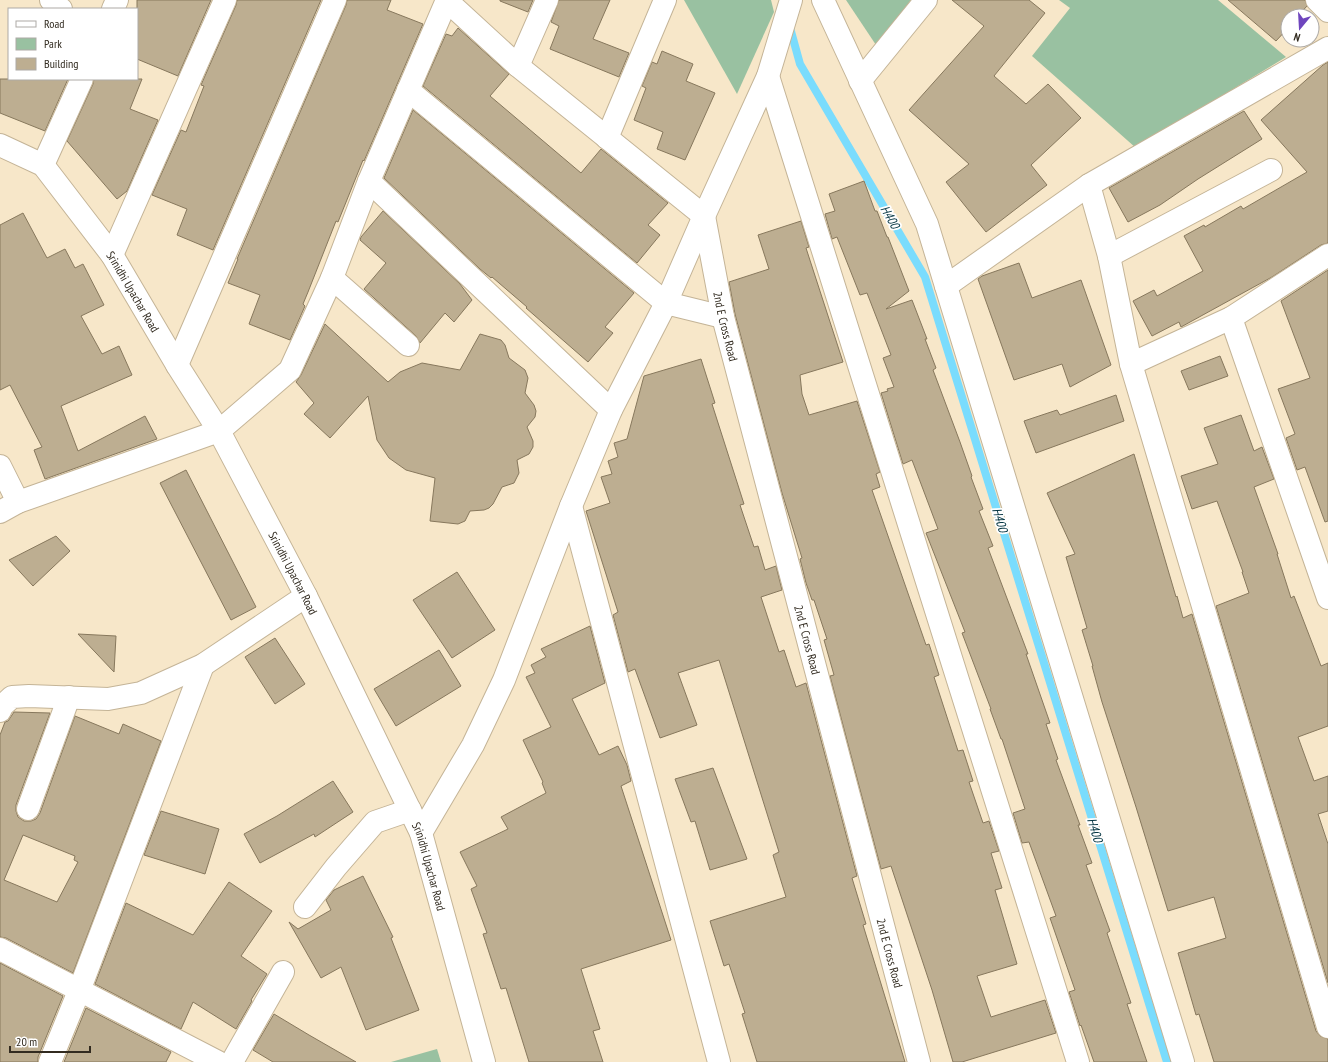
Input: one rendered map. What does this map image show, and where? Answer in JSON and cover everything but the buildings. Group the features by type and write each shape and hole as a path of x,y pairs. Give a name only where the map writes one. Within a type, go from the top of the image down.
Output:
{"street":[{"path":"52,0 60,8"},
{"path":"112,254 225,0"},
{"path":"177,365 335,0"},
{"path":"0,466 9,507 219,430 290,370 332,278 369,181 446,0 518,66 704,216"},
{"path":"518,66 547,0"},
{"path":"607,138 665,0"},
{"path":"421,833 473,745 504,680 571,506 611,410 666,302 768,76 791,0"},
{"path":"823,0 927,224 1183,1062"},
{"path":"860,81 926,0"},
{"path":"1317,0 1328,11"},
{"path":"946,286 1089,185 1328,48"},
{"path":"768,76 1075,1061"},
{"path":"43,165 82,80"},
{"path":"408,90 666,302 723,317"},
{"name":"Srinidhi Upachar Road","path":"0,145 43,165 112,254 177,365 219,430 306,596 421,833 484,1062"},
{"path":"1109,256 1271,170"},
{"path":"369,181 611,410"},
{"path":"1089,185 1109,256 1131,364 1328,1027"},
{"name":"2nd E Cross Road","path":"704,216 723,317 919,1062"},
{"path":"1131,364 1231,318 1328,255"},
{"path":"332,278 408,345"},
{"path":"1231,318 1328,598"},
{"path":"571,506 719,1062"},
{"path":"0,711 2,706 12,698 29,696 108,699 141,692 203,665 306,596"},
{"path":"50,1062 79,991 203,665"},
{"path":"28,809 69,697"},
{"path":"305,907 336,867 375,822 410,810"},
{"path":"0,949 218,1062"},
{"path":"232,1062 283,972"}],"green space":[{"path":"684,0 771,0 774,12 737,94"},
{"path":"846,0 911,0 876,45"},
{"path":"1059,0 1218,0 1286,57 1136,148 1032,56 1070,8"},
{"path":"437,1049 441,1062 391,1062"}],"waterway":[{"name":"H400","path":"789,24 800,64 925,277 1167,1062"}]}
